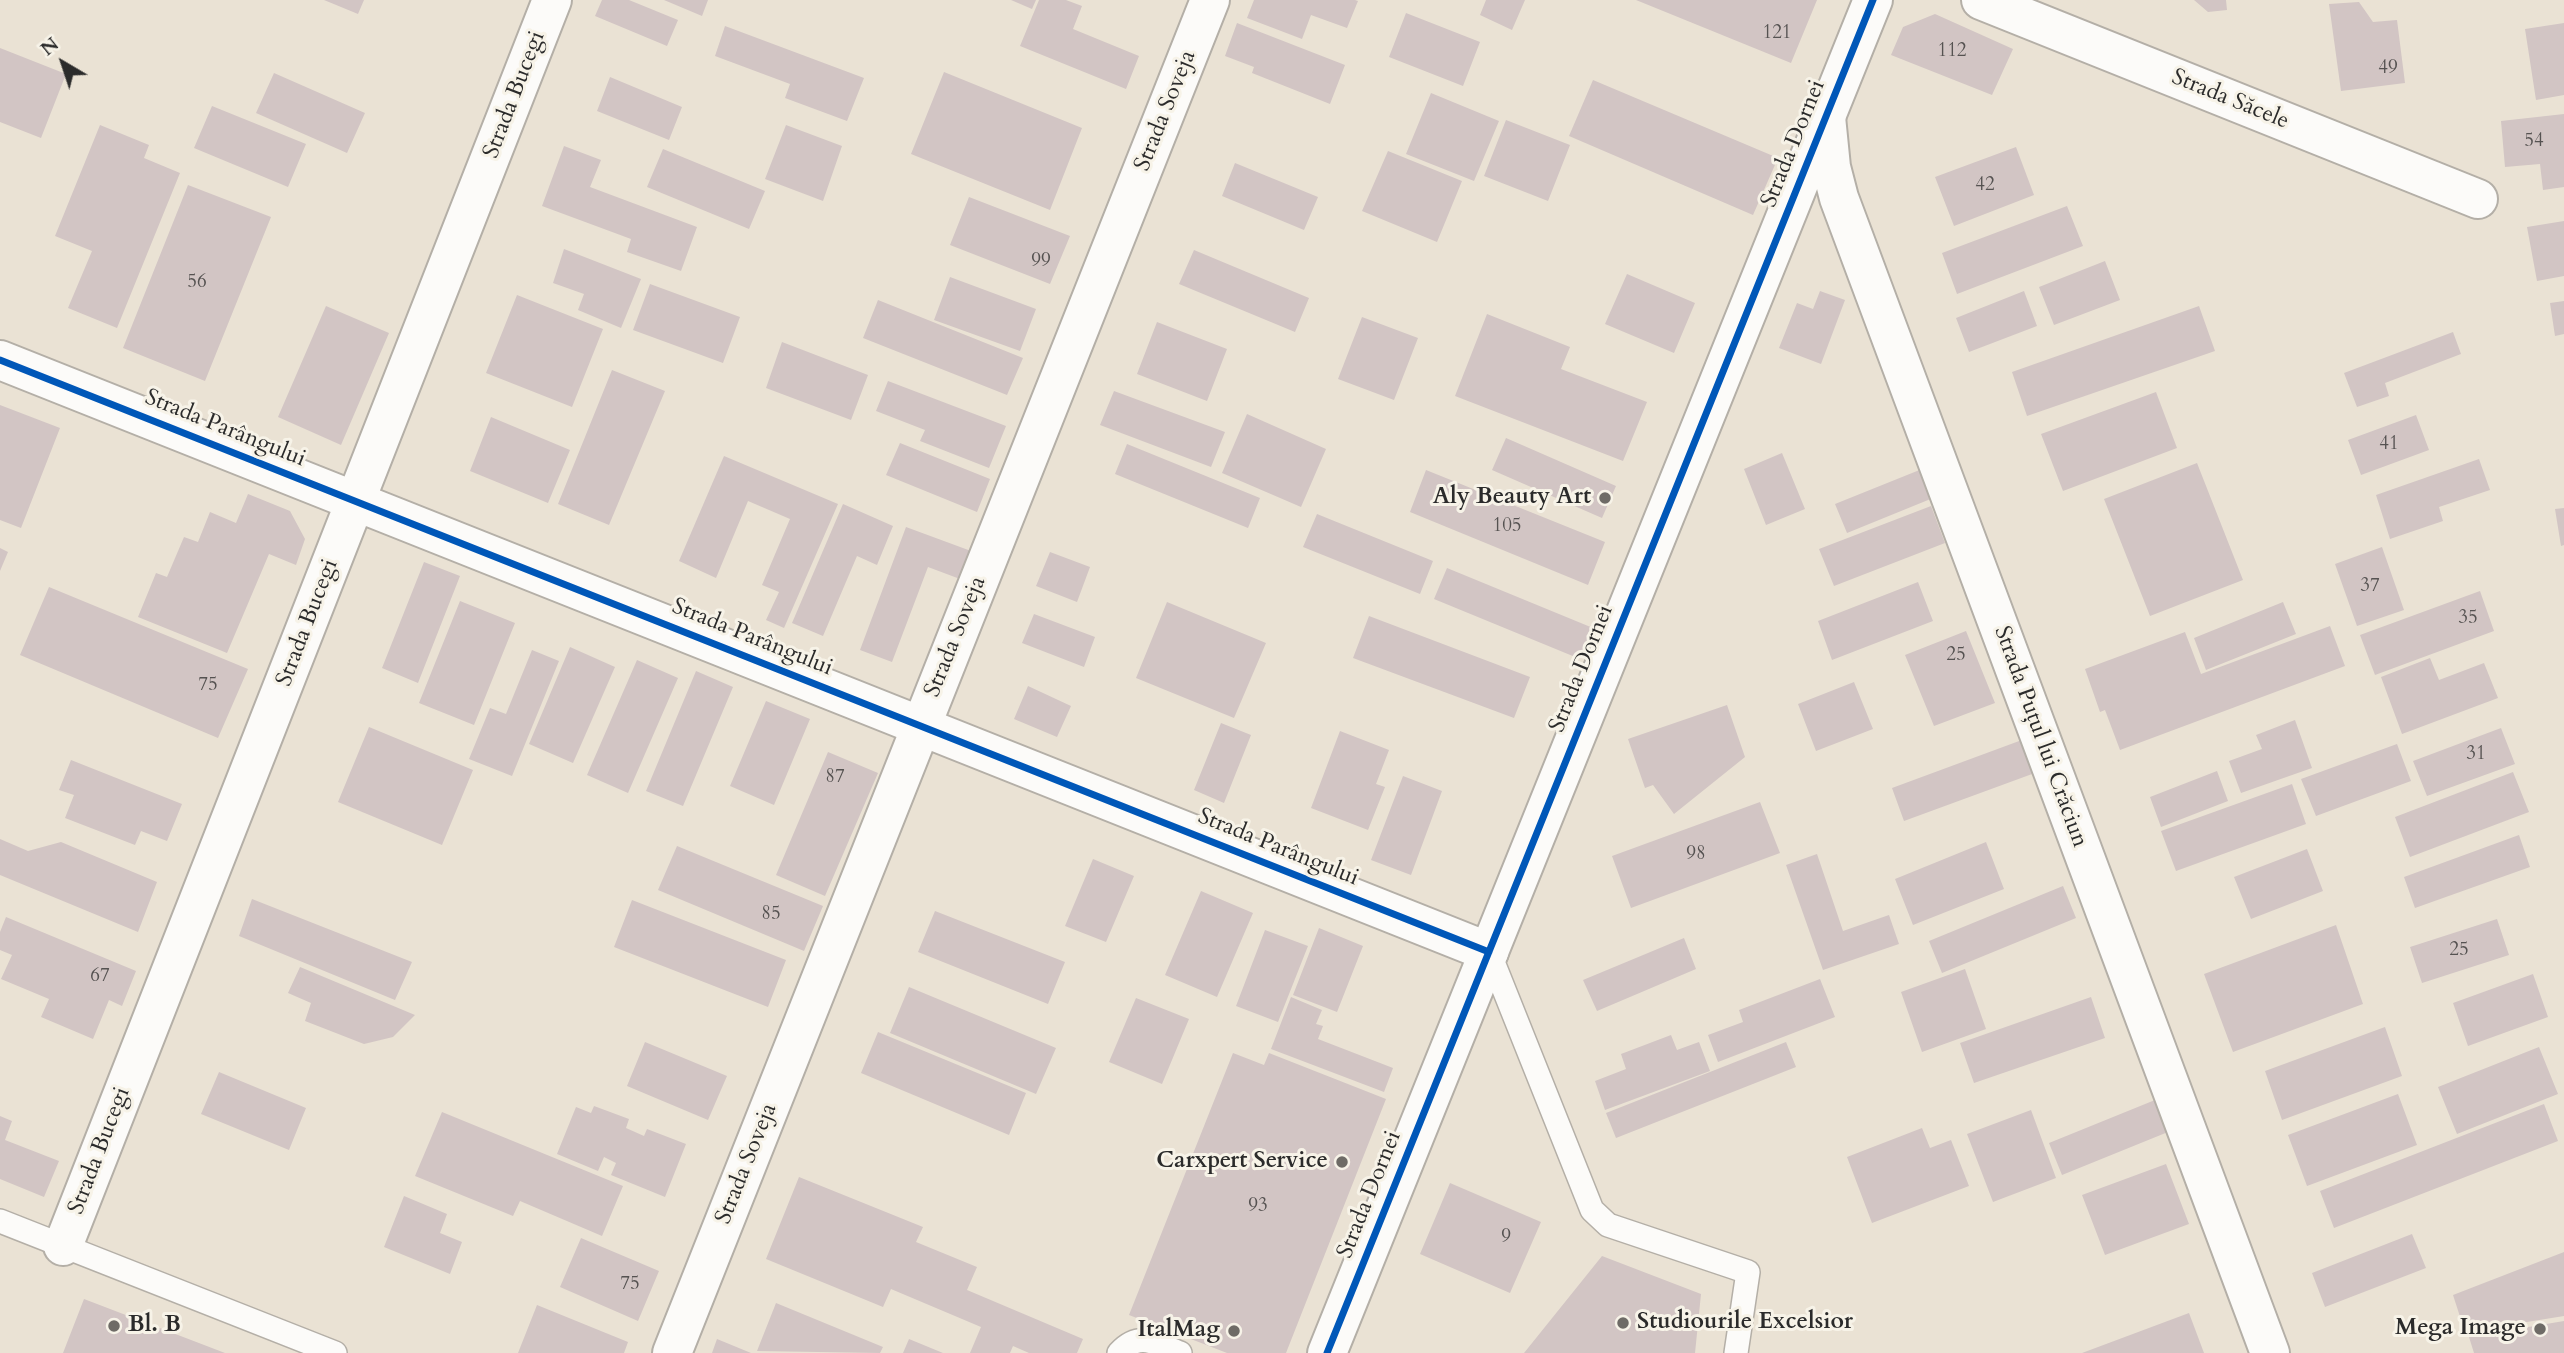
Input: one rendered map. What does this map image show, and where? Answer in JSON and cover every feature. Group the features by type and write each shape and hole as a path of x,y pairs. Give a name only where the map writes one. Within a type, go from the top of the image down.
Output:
{"street":[{"name":"Strada Bucegi","path":"63,1246 552,0"},
{"name":"Strada Soveja","path":"672,1353 1210,0"},
{"name":"Strada Dornei","path":"1327,1353 1873,0"},
{"name":"Strada Săcele","path":"1981,0 2478,200"},
{"name":"Strada Puțul lui Crăciun","path":"1826,117 1831,167 1839,198 2270,1353"},
{"name":"Strada Parângului","path":"0,360 1489,952"}],"lane":[{"path":"1489,952 1592,1210 1598,1218 1608,1226 1748,1272 1736,1353"},
{"path":"0,1221 335,1353"},
{"path":"1119,1353 1136,1340 1145,1339 1180,1353"}],"building":[{"path":"324,0 364,0 358,14"},
{"path":"602,0 629,0 678,20 667,46 595,16"},
{"path":"664,0 708,0 702,16"},
{"path":"1011,0 1036,0 1032,9"},
{"path":"1039,0 1066,0 1082,6 1073,29 1139,56 1126,89 1020,46"},
{"path":"1254,0 1358,1 1347,28 1311,15 1302,39 1247,18"},
{"path":"1486,0 1525,0 1512,30 1480,15"},
{"path":"1636,0 1817,0 1791,63"},
{"path":"2194,0 2226,0 2227,10 2208,12"},
{"path":"2359,2 2373,22 2397,20 2405,83 2341,91 2329,4"},
{"path":"1406,13 1480,42 1463,86 1389,57"},
{"path":"1935,14 2013,49 1992,95 1891,55 1903,27"},
{"path":"1237,23 1345,65 1330,104 1252,73 1254,67 1225,56"},
{"path":"2564,23 2564,95 2536,100 2525,29"},
{"path":"725,26 864,78 847,121 785,98 790,84 715,56"},
{"path":"0,48 66,74 41,138 0,122"},
{"path":"944,72 1082,128 1050,210 911,154"},
{"path":"274,73 365,113 347,153 256,113"},
{"path":"610,77 682,107 669,140 597,111"},
{"path":"1593,80 1778,158 1753,215 1569,136"},
{"path":"1431,93 1499,121 1474,181 1406,154"},
{"path":"212,106 306,144 288,187 194,148"},
{"path":"2564,114 2564,187 2543,190 2540,164 2505,167 2501,121"},
{"path":"1506,120 1570,145 1548,201 1484,176"},
{"path":"100,125 149,145 144,158 180,173 117,328 68,308 92,251 55,236"},
{"path":"786,125 842,146 823,201 765,179"},
{"path":"564,146 601,160 590,187 697,227 681,271 627,252 631,239 542,206"},
{"path":"2016,147 2034,195 1954,226 1935,177"},
{"path":"663,149 765,191 749,229 647,187"},
{"path":"1388,151 1462,181 1437,242 1362,211"},
{"path":"1235,163 1318,197 1304,230 1222,196"},
{"path":"188,185 271,217 205,381 123,348"},
{"path":"969,197 1070,236 1050,284 950,245"},
{"path":"2067,206 2083,246 1957,294 1942,253"},
{"path":"2564,221 2564,276 2537,281 2527,227"},
{"path":"564,249 641,279 621,328 578,310 584,294 553,283"},
{"path":"1194,250 1309,298 1295,332 1179,284"},
{"path":"2105,261 2120,300 2054,325 2039,287"},
{"path":"1627,274 1695,303 1674,353 1605,324"},
{"path":"950,277 1036,309 1020,351 934,320"},
{"path":"650,284 740,317 723,363 633,330"},
{"path":"1820,291 1845,300 1821,364 1779,348 1797,303 1813,309"},
{"path":"2024,291 2037,326 1969,352 1956,318"},
{"path":"517,295 603,329 572,407 486,373"},
{"path":"878,300 1023,358 1007,395 863,338"},
{"path":"2564,301 2564,334 2555,336 2550,303"},
{"path":"326,306 389,333 341,445 278,417"},
{"path":"2199,306 2215,351 2027,416 2012,372"},
{"path":"1487,314 1570,347 1561,369 1647,402 1623,461 1455,396"},
{"path":"1362,317 1418,338 1394,400 1338,379"},
{"path":"1157,322 1227,349 1207,401 1137,374"},
{"path":"2453,332 2461,354 2385,383 2389,396 2357,407 2344,373"},
{"path":"782,342 868,375 851,420 766,388"},
{"path":"612,370 665,391 609,525 558,504"},
{"path":"888,381 1006,426 989,468 920,441 925,430 876,411"},
{"path":"1114,391 1225,432 1211,467 1100,425"},
{"path":"2156,392 2177,448 2063,491 2041,434"},
{"path":"0,405 60,428 21,528 0,520"},
{"path":"1247,414 1326,449 1301,507 1222,473"},
{"path":"2416,415 2429,450 2361,475 2348,440"},
{"path":"491,417 570,450 548,503 470,471"},
{"path":"1506,438 1616,486 1602,518 1492,470"},
{"path":"900,443 990,479 977,512 886,475"},
{"path":"1127,444 1260,498 1248,528 1115,474"},
{"path":"1782,453 1805,509 1766,525 1744,469"},
{"path":"724,456 838,504 784,628 766,620 779,592 762,585 790,519 748,501 716,578 679,561"},
{"path":"2479,459 2490,490 2439,507 2443,521 2390,539 2376,495"},
{"path":"2197,463 2243,580 2150,616 2104,499"},
{"path":"1922,469 1933,498 1847,533 1835,504"},
{"path":"1426,470 1605,542 1588,585 1410,512"},
{"path":"248,494 290,511 305,539 296,565 269,554 227,653 138,617 156,573 167,577 184,537 198,542 210,512 236,523"},
{"path":"843,504 893,526 877,565 857,556 823,636 792,623"},
{"path":"1931,506 1945,543 1834,586 1819,549"},
{"path":"2564,508 2564,545 2561,546 2555,509"},
{"path":"1317,514 1433,561 1420,594 1303,547"},
{"path":"906,527 971,551 960,579 928,567 892,662 860,650"},
{"path":"2382,547 2404,610 2357,626 2335,564"},
{"path":"0,548 8,552 0,571"},
{"path":"1050,552 1090,567 1077,602 1036,586"},
{"path":"424,562 460,576 418,683 382,668"},
{"path":"1447,568 1593,628 1580,659 1434,599"},
{"path":"1918,582 1933,621 1832,660 1818,621"},
{"path":"49,587 248,669 218,738 20,655"},
{"path":"2480,591 2494,631 2375,675 2360,635"},
{"path":"460,601 515,623 474,725 419,703"},
{"path":"1167,602 1266,643 1234,718 1136,678"},
{"path":"2283,602 2296,634 2206,670 2194,638"},
{"path":"1034,614 1095,637 1084,667 1022,643"},
{"path":"1369,616 1530,677 1514,718 1353,658"},
{"path":"2330,626 2345,666 2120,750 2105,710 2100,712 2085,669 2185,632 2201,674"},
{"path":"1966,631 1995,703 1934,726 1905,655"},
{"path":"570,647 615,667 573,763 529,744"},
{"path":"532,650 559,661 512,776 469,759 490,708 506,714"},
{"path":"2430,658 2439,680 2484,663 2498,698 2402,734 2381,677"},
{"path":"637,660 678,678 628,793 587,775"},
{"path":"696,671 733,687 683,806 646,791"},
{"path":"1854,682 1873,729 1816,751 1798,704"},
{"path":"1028,686 1071,706 1057,737 1014,719"},
{"path":"766,701 810,719 774,805 730,786"},
{"path":"1727,705 1745,757 1674,814 1653,785 1645,788 1628,739"},
{"path":"2295,720 2312,768 2241,793 2229,761 2262,749 2256,735"},
{"path":"1221,723 1251,735 1224,803 1194,790"},
{"path":"369,727 473,770 442,845 338,802"},
{"path":"2501,728 2515,764 2427,796 2413,761"},
{"path":"1340,731 1389,750 1376,784 1385,787 1368,830 1311,808"},
{"path":"2030,737 2043,770 1904,821 1892,788"},
{"path":"2397,744 2411,781 2316,816 2301,779"},
{"path":"828,752 878,773 825,896 776,875"},
{"path":"71,760 182,804 167,841 141,831 135,845 65,818 74,795 59,790"},
{"path":"2217,771 2228,801 2161,827 2150,797"},
{"path":"2513,772 2529,812 2410,857 2395,817"},
{"path":"1403,776 1442,791 1411,875 1371,860"},
{"path":"2292,784 2306,824 2176,871 2161,831"},
{"path":"1760,802 1780,853 1631,908 1612,856"},
{"path":"2519,835 2530,867 2415,908 2404,877"},
{"path":"0,839 28,851 61,842 157,882 138,932 0,875"},
{"path":"1986,842 2004,889 1913,925 1895,879"},
{"path":"677,846 823,906 804,951 658,890"},
{"path":"2307,849 2323,891 2251,919 2234,877"},
{"path":"1817,854 1843,931 1889,915 1899,944 1823,970 1786,865"},
{"path":"1093,859 1134,876 1106,942 1065,926"},
{"path":"2063,886 2076,918 1942,973 1929,941"},
{"path":"1201,891 1253,913 1217,997 1165,975"},
{"path":"252,899 412,962 395,1000 239,936"},
{"path":"632,900 786,960 768,1007 614,947"},
{"path":"935,911 1065,962 1048,1004 918,952"},
{"path":"6,917 136,971 122,1006 109,1000 93,1039 41,1017 49,999 1,979 12,955 0,950 0,932"},
{"path":"2497,919 2509,955 2422,983 2410,947"},
{"path":"2336,925 2363,1004 2233,1052 2204,974"},
{"path":"1319,928 1363,946 1337,1012 1293,995"},
{"path":"1265,930 1308,946 1278,1022 1236,1006"},
{"path":"1684,938 1696,969 1597,1011 1583,980"},
{"path":"300,967 415,1015 393,1037 364,1044 305,1021 311,1003 288,993"},
{"path":"1965,969 1986,1029 1922,1052 1901,992"},
{"path":"2533,974 2548,1017 2468,1046 2453,1003"},
{"path":"1820,979 1835,1017 1718,1062 1708,1035 1743,1022 1739,1010"},
{"path":"909,987 1056,1048 1036,1094 890,1033"},
{"path":"1291,997 1322,1010 1316,1024 1323,1026 1318,1039 1393,1068 1384,1092 1271,1049"},
{"path":"2091,997 2105,1038 1974,1083 1960,1043"},
{"path":"1136,998 1189,1019 1162,1084 1109,1062"},
{"path":"2385,1027 2402,1076 2282,1120 2265,1071"},
{"path":"878,1032 1026,1093 1009,1135 861,1073"},
{"path":"1671,1035 1677,1050 1699,1042 1710,1071 1605,1110 1595,1081 1626,1069 1621,1054"},
{"path":"645,1042 727,1076 708,1120 627,1086"},
{"path":"1786,1042 1796,1067 1616,1138 1606,1113"},
{"path":"2539,1047 2558,1094 2457,1134 2438,1087"},
{"path":"1233,1053 1264,1065 1269,1053 1386,1099 1286,1353 1227,1353 1129,1315"},
{"path":"219,1072 306,1108 289,1150 201,1114"},
{"path":"2398,1094 2417,1145 2307,1186 2288,1135"},
{"path":"2155,1100 2168,1132 2062,1175 2049,1143"},
{"path":"2544,1104 2558,1141 2334,1228 2320,1191"},
{"path":"594,1106 629,1119 626,1128 644,1136 647,1129 686,1144 665,1197 611,1175 616,1163 604,1157 598,1171 557,1154 576,1107 591,1113"},
{"path":"2031,1110 2056,1178 1993,1202 1967,1134"},
{"path":"442,1112 623,1186 602,1236 520,1201 513,1216 415,1176"},
{"path":"0,1116 12,1121 5,1140 59,1161 44,1197 0,1179"},
{"path":"1922,1128 1930,1148 1951,1140 1969,1186 1872,1223 1847,1157"},
{"path":"2166,1164 2189,1224 2105,1255 2082,1195"},
{"path":"799,1177 923,1227 916,1242 977,1267 967,1290 1083,1339 1077,1353 1029,1353 1013,1346 1010,1353 970,1353 981,1327 891,1289 883,1307 766,1259"},
{"path":"1450,1183 1541,1222 1510,1293 1420,1254"},
{"path":"404,1196 447,1214 440,1233 462,1242 450,1274 384,1247"},
{"path":"2412,1234 2426,1268 2325,1307 2312,1273"},
{"path":"581,1238 659,1271 638,1321 560,1287"},
{"path":"2564,1252 2564,1316 2465,1332 2453,1295"},
{"name":"Studiourile Excelsior","path":"1602,1256 1701,1294 1695,1353 1524,1353"},
{"name":"Bl. B","path":"84,1299 225,1353 63,1353"},
{"path":"776,1303 883,1347 880,1353 757,1351"},
{"path":"537,1305 628,1342 624,1353 518,1353"},
{"path":"2189,1313 2204,1353 2082,1353"},
{"name":"Mega Image","path":"2564,1321 2564,1353 2474,1353 2469,1337"},
{"path":"717,1339 751,1353 712,1353"},
{"path":"909,1339 943,1353 903,1353"}],"cycle path":[{"path":"1327,1353 1873,0"},
{"path":"0,360 1489,952"}],"place":[{"name":"Aly Beauty Art","path":"1605,498"},
{"name":"Carxpert Service","path":"1342,1162"},
{"name":"Studiourile Excelsior","path":"1623,1323"},
{"name":"Bl. B","path":"114,1326"},
{"name":"Mega Image","path":"2540,1329"},
{"name":"ItalMag","path":"1234,1331"}]}
